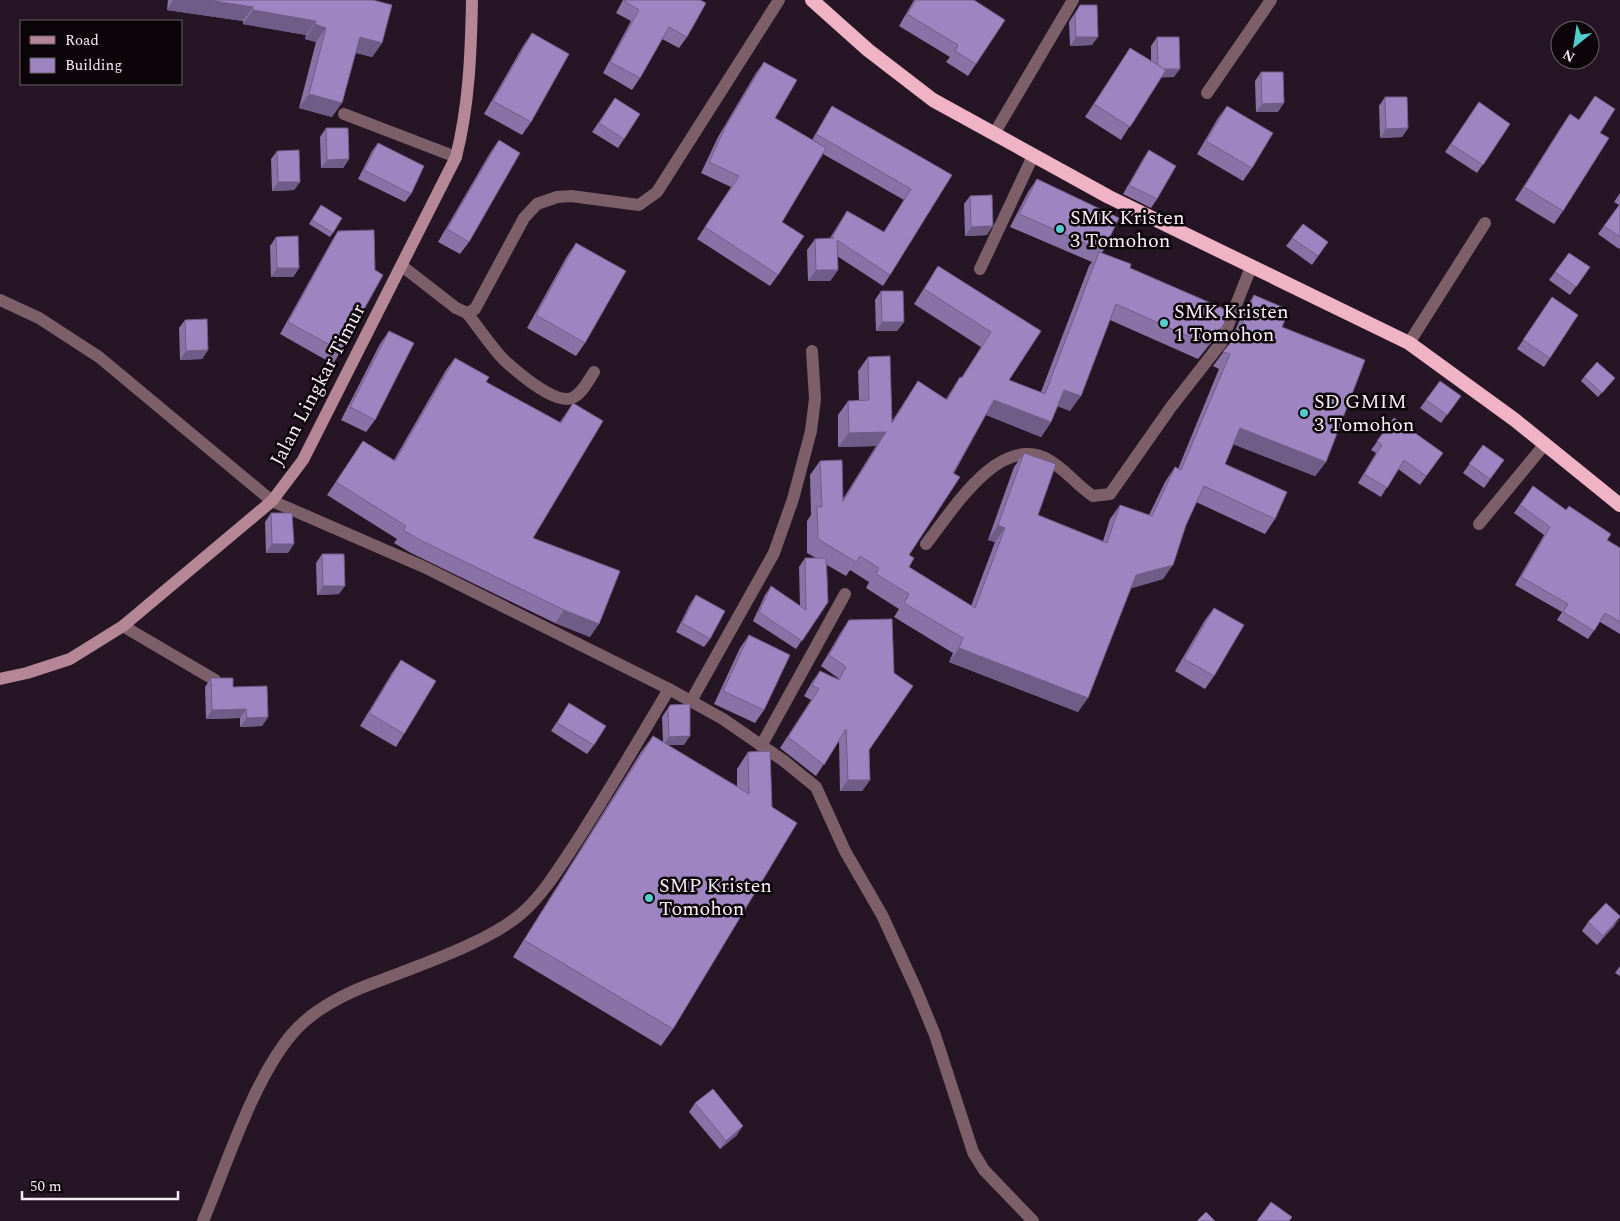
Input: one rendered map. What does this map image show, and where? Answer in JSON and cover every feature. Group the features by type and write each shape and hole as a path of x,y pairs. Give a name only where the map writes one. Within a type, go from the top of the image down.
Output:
{"highway":[{"path":"812,0 868,50 933,100 1109,197 1409,343 1546,444 1620,504"}],"main road":[{"name":"Jalan Lingkar Timur","path":"0,679 27,673 70,658 123,626 272,501 303,460 456,157 464,127 472,0"}],"street":[{"path":"467,312 475,309 524,218 537,204 557,197 571,196 639,205 657,192 779,0"},
{"path":"994,134 1073,0"},
{"path":"1207,93 1271,0"},
{"path":"344,114 456,157"},
{"path":"980,269 1033,156"},
{"path":"1409,343 1484,223"},
{"path":"402,266 442,298 467,312 502,358 530,382 558,398 570,399 580,393 594,372"},
{"path":"926,544 972,486 996,464 1012,456 1028,454 1044,457 1093,496 1110,494 1171,407 1221,343 1251,267"},
{"path":"0,300 40,318 99,357 272,501 424,567 670,689 723,719 816,786 844,852 882,915 916,989 935,1035 973,1152 984,1170 1034,1221"},
{"path":"691,701 774,553 794,499 811,431 815,399 812,351"},
{"path":"1479,524 1546,444"},
{"path":"761,746 846,594"},
{"path":"123,626 216,680"},
{"path":"203,1221 255,1096 277,1054 293,1033 313,1015 338,999 491,934 524,912 570,851 670,689"}],"building":[{"path":"208,0 373,0 392,5 382,43 360,37 342,103 309,94 326,28 315,24 316,21 253,10 253,7"},
{"path":"625,0 700,0 706,3 687,37 669,27 640,78 610,62 639,10"},
{"path":"916,0 974,0 1005,20 976,64 955,51 958,45 907,14"},
{"path":"1080,5 1097,5 1098,37 1076,37 1075,14"},
{"path":"532,33 569,54 531,122 493,101"},
{"path":"1157,37 1179,37 1180,69 1163,69 1158,65"},
{"path":"1130,48 1166,70 1130,127 1094,104"},
{"path":"764,62 797,80 775,118 826,148 782,222 804,236 778,275 705,227 739,176 709,162 726,126"},
{"path":"1261,72 1283,72 1284,103 1262,104"},
{"path":"1595,96 1615,109 1600,133 1609,138 1563,211 1524,187 1570,114 1579,120"},
{"path":"1385,97 1407,97 1408,128 1386,129"},
{"path":"615,98 640,114 624,139 599,123"},
{"path":"1479,102 1510,124 1483,165 1451,144"},
{"path":"832,106 952,175 890,275 837,240 838,270 816,270 815,239 834,238 832,237 847,211 884,232 911,189 816,134"},
{"path":"1227,106 1273,133 1252,168 1206,141"},
{"path":"326,128 348,128 349,159 327,160"},
{"path":"499,140 520,153 469,242 447,229"},
{"path":"378,143 424,166 411,194 364,170"},
{"path":"299,150 300,182 278,182 277,151"},
{"path":"1149,150 1176,166 1157,199 1129,185"},
{"path":"1037,179 1119,218 1103,251 1019,214"},
{"path":"992,195 993,226 971,227 970,196"},
{"path":"1620,204 1620,237 1604,226"},
{"path":"321,205 342,218 333,233 312,220"},
{"path":"1303,224 1328,242 1318,256 1292,238"},
{"path":"374,230 375,270 383,275 341,351 288,322 338,231"},
{"path":"298,236 299,268 277,268 276,237"},
{"path":"576,243 626,271 585,343 536,315"},
{"path":"1099,252 1131,264 1130,268 1229,311 1224,324 1208,345 1116,304 1081,396 1064,390 1051,422 994,400 953,473 960,477 909,555 914,558 909,567 975,608 1005,528 998,525 1024,453 1056,464 1038,515 1107,543 1120,505 1152,516 1175,467 1181,470 1230,354 1223,352 1239,332 1254,295 1289,310 1282,327 1365,360 1326,462 1240,428 1225,464 1287,492 1275,519 1204,486 1186,525 1173,565 1136,575 1088,698 959,648 963,638 904,603 909,594 876,574 879,568 860,556 856,562 818,539 817,507 822,507 820,461 842,460 843,501 886,432 849,433 848,401 869,400 868,357 890,356 892,423 918,381 947,400 960,377 962,378 991,332 924,289 938,266 1041,331 1009,380 1045,394"},
{"path":"1569,253 1590,267 1576,287 1555,272"},
{"path":"881,291 903,291 904,322 882,322"},
{"path":"1552,297 1578,315 1550,358 1523,340"},
{"path":"207,319 208,350 186,351 185,320"},
{"path":"389,331 414,343 375,420 350,407"},
{"path":"455,358 489,377 486,382 561,423 573,403 603,421 533,538 620,571 599,624 564,610 420,540 403,530 406,526 336,482 363,441 395,461"},
{"path":"1597,362 1615,378 1602,393 1584,377"},
{"path":"1440,381 1461,396 1447,415 1426,400"},
{"path":"1394,418 1443,453 1426,476 1404,460 1387,488 1364,474 1382,445 1377,441"},
{"path":"1483,445 1504,460 1490,479 1469,464"},
{"path":"1533,486 1566,510 1569,506 1611,534 1607,540 1620,548 1620,622 1605,613 1594,631 1563,612 1568,604 1521,577 1550,527 1520,505"},
{"path":"271,513 292,513 294,544 272,544"},
{"path":"322,554 344,554 345,586 323,586"},
{"path":"805,558 826,558 828,602 802,641 759,612 771,586 806,610"},
{"path":"696,595 725,611 710,639 682,623"},
{"path":"1214,608 1244,625 1214,676 1184,659"},
{"path":"892,619 894,673 913,686 869,750 870,780 848,780 846,729 824,765 788,737 819,689 812,685 820,671 839,680 846,667 829,655 849,620"},
{"path":"749,635 790,655 764,710 723,691"},
{"path":"401,660 436,681 404,734 369,713"},
{"path":"211,678 233,678 233,687 267,686 268,717 247,718 246,709 212,710"},
{"path":"569,703 606,726 594,745 557,723"},
{"path":"690,704 690,736 669,737 668,709 670,705"},
{"name":"SMP Kristen Tomohon","path":"653,736 749,794 748,752 770,751 772,807 797,823 673,1029 524,940"},
{"path":"1606,903 1620,917 1603,936 1588,922"},
{"path":"713,1089 743,1126 726,1141 695,1103"},
{"path":"1271,1202 1292,1217 1289,1221 1257,1221"},
{"path":"1206,1212 1215,1221 1197,1221"}],"place":[{"name":"SMK Kristen 3 Tomohon","path":"1060,229"},
{"name":"SMK Kristen 1 Tomohon","path":"1164,323"},
{"name":"SD GMIM 3 Tomohon","path":"1304,413"},
{"name":"SMP Kristen Tomohon","path":"649,898"}]}
